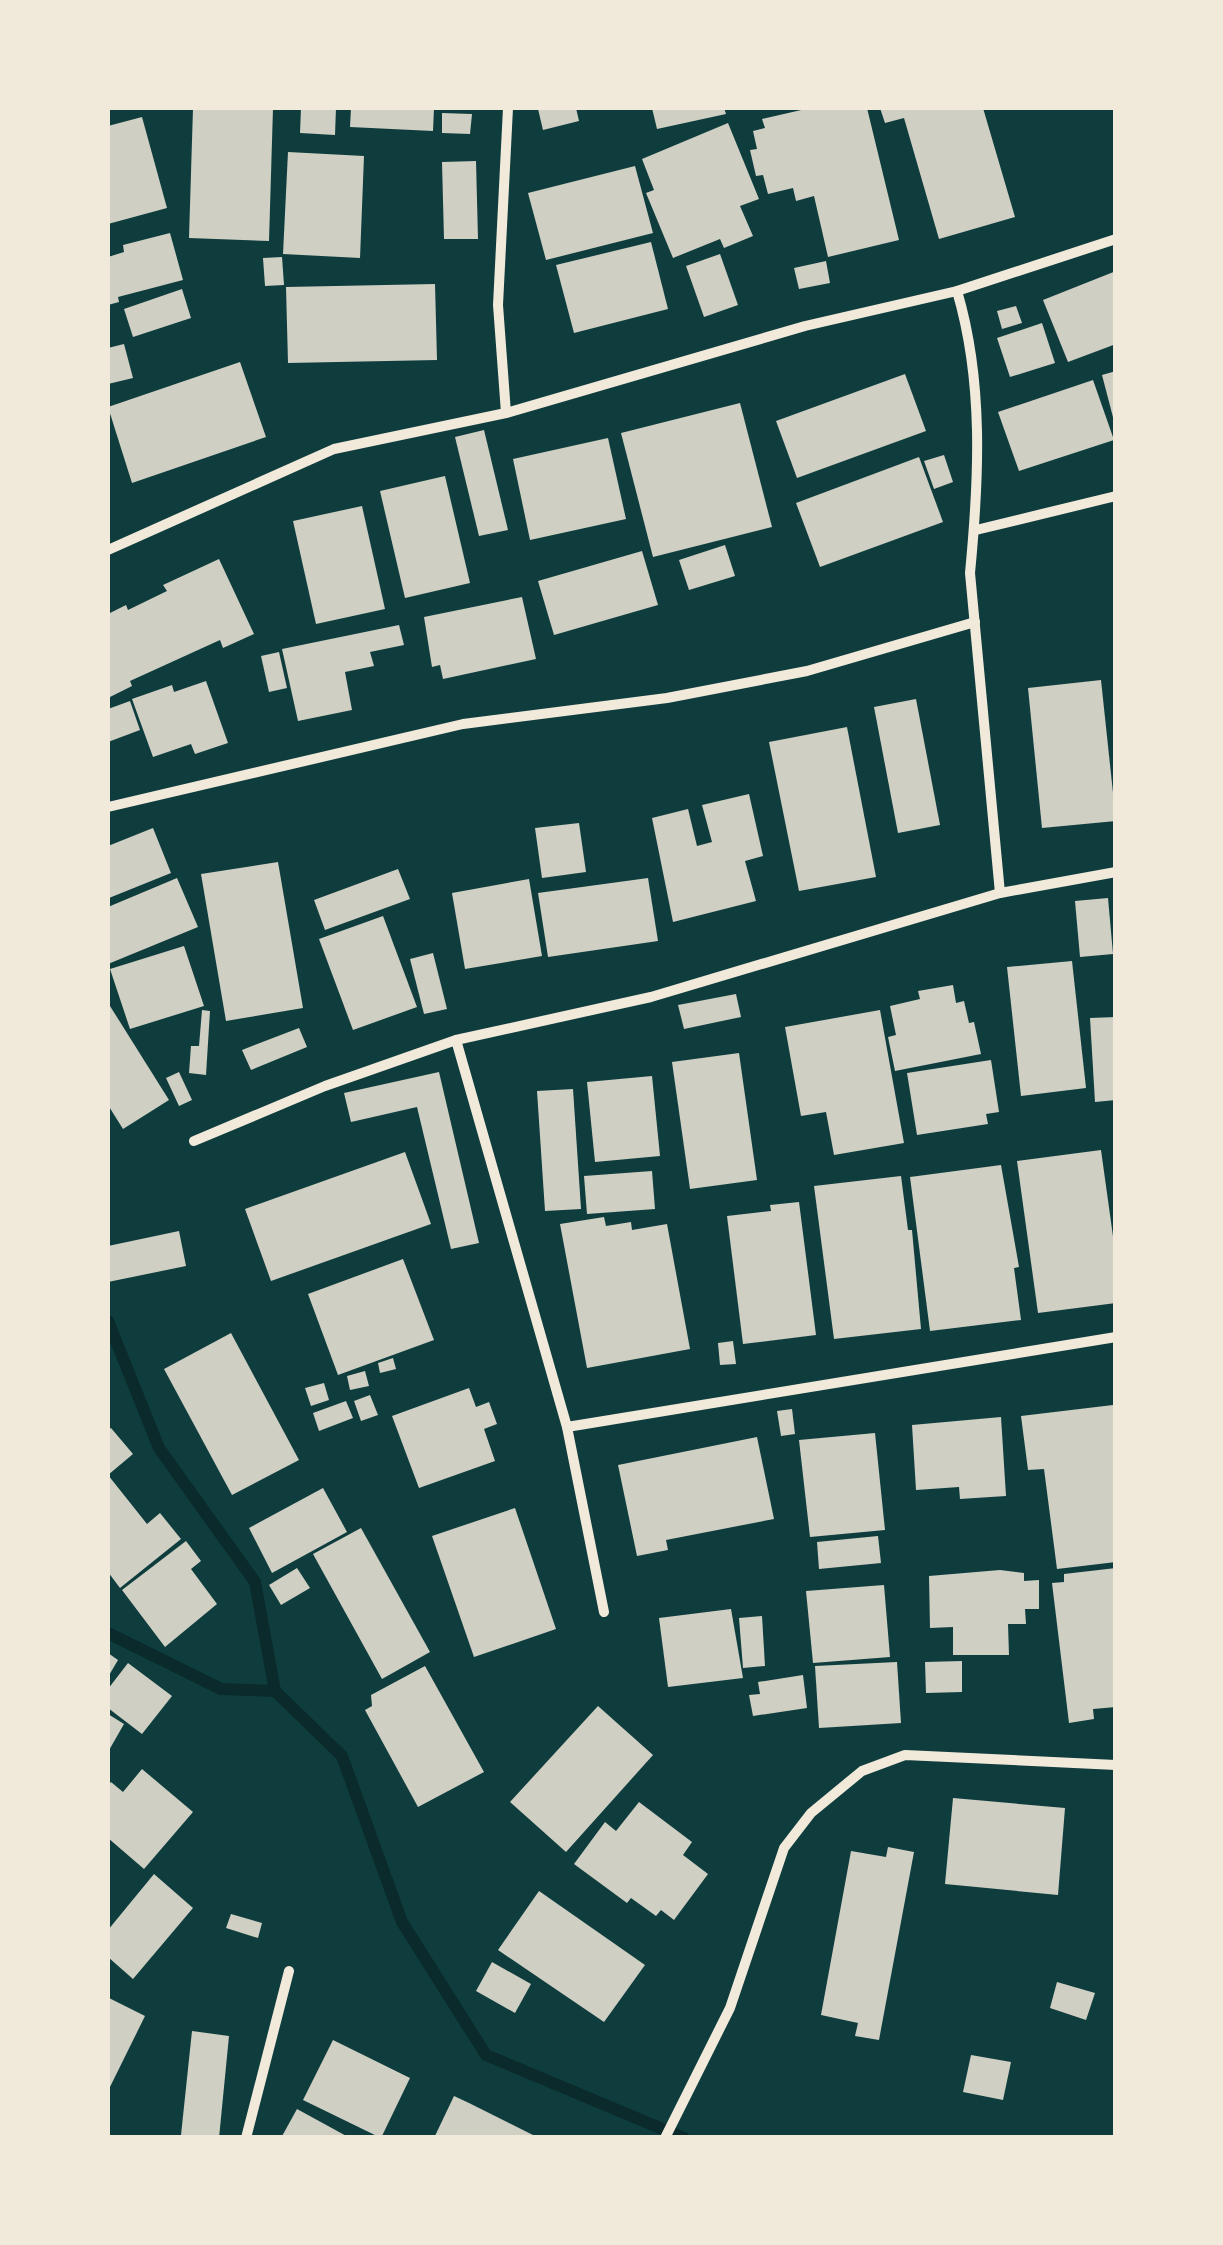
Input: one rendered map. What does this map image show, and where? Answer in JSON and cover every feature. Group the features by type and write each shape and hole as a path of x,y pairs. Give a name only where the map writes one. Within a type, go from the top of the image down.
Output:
{"street":[{"path":"506,413 498,305 508,108"},
{"path":"108,550 334,450 506,413 805,326 957,290 1116,240"},
{"path":"957,290 976,382 976,530 970,573 1000,893"},
{"path":"976,530 1116,496"},
{"path":"108,807 463,724 668,698 807,671 975,622"},
{"path":"194,1141 325,1086 456,1040 651,997 1000,893 1116,872"},
{"path":"456,1040 568,1427 604,1612"},
{"path":"568,1427 1116,1337"},
{"path":"665,2138 730,2008 784,1848 811,1813 862,1770 906,1755 1116,1766"},
{"path":"246,2138 289,1971"}],"building":[{"path":"193,108 273,108 269,241 189,238"},
{"path":"301,108 336,108 335,135 300,133"},
{"path":"351,108 434,108 433,131 350,127"},
{"path":"576,108 579,121 543,130 538,109"},
{"path":"652,108 724,108 726,114 657,129"},
{"path":"810,108 867,108 899,240 828,257 814,196 796,201 793,188 768,194 763,175 756,176 750,150 757,149 753,131 765,128 762,119"},
{"path":"880,108 983,108 1015,217 939,239 904,118 885,123"},
{"path":"442,113 472,114 470,134 442,133"},
{"path":"142,117 167,208 108,224 108,126"},
{"path":"728,123 759,199 740,206 753,236 724,248 720,239 673,258 646,193 654,190 642,159"},
{"path":"288,152 364,156 360,258 283,254"},
{"path":"476,161 478,239 444,239 442,162"},
{"path":"635,166 653,233 546,260 528,193"},
{"path":"170,233 183,280 118,297 119,302 108,305 108,257 124,252 123,245"},
{"path":"651,242 668,309 574,333 556,265"},
{"path":"720,254 738,305 704,317 686,266"},
{"path":"282,257 284,285 265,286 263,258"},
{"path":"826,261 830,283 799,289 794,268"},
{"path":"1116,271 1116,344 1068,362 1043,300"},
{"path":"435,284 437,360 288,363 286,287"},
{"path":"182,289 191,318 133,337 124,309"},
{"path":"1016,306 1022,323 1002,329 997,311"},
{"path":"1042,323 1055,363 1010,377 997,338"},
{"path":"124,344 133,378 108,384 108,348"},
{"path":"240,362 266,437 132,483 108,407"},
{"path":"1116,371 1116,421 1114,421 1102,375"},
{"path":"905,374 926,431 797,478 776,421"},
{"path":"1093,380 1114,440 1019,471 998,412"},
{"path":"740,403 772,527 653,557 621,433"},
{"path":"484,430 508,530 479,536 455,437"},
{"path":"608,438 626,519 530,540 513,459"},
{"path":"944,455 953,482 934,489 924,461"},
{"path":"919,457 943,522 820,567 796,503"},
{"path":"445,476 470,583 405,598 380,491"},
{"path":"362,506 385,609 316,624 293,521"},
{"path":"725,545 735,576 689,590 679,560"},
{"path":"642,551 658,605 554,635 538,581"},
{"path":"219,559 254,634 223,648 220,640 130,681 132,686 108,698 108,614 126,605 128,610 167,591 163,585"},
{"path":"522,597 536,659 443,679 440,665 432,667 424,617"},
{"path":"399,625 404,645 370,652 374,666 345,672 352,710 298,721 282,649"},
{"path":"279,652 287,688 269,692 261,656"},
{"path":"1101,680 1116,821 1042,828 1028,688"},
{"path":"206,681 228,743 195,754 191,744 153,757 132,699 172,685 174,692"},
{"path":"916,699 940,825 898,833 874,707"},
{"path":"130,701 140,730 108,742 108,709"},
{"path":"847,727 876,877 799,891 769,742"},
{"path":"749,794 763,856 745,861 756,901 673,922 652,818 688,809 697,846 712,842 702,805"},
{"path":"579,823 586,872 542,878 535,828"},
{"path":"153,828 171,873 109,898 108,846"},
{"path":"278,862 303,1008 226,1021 201,874"},
{"path":"398,869 410,899 325,930 314,900"},
{"path":"177,878 198,927 108,964 108,907"},
{"path":"648,878 658,941 548,957 538,893"},
{"path":"529,879 542,956 465,969 452,893"},
{"path":"1108,898 1113,954 1080,957 1075,901"},
{"path":"383,916 417,1007 353,1030 319,939"},
{"path":"184,946 204,1006 130,1029 110,969"},
{"path":"433,953 447,1009 424,1014 410,959"},
{"path":"1072,961 1086,1088 1021,1096 1007,967"},
{"path":"953,985 956,1003 964,1001 969,1023 974,1022 981,1054 895,1071 888,1037 896,1035 890,1006 920,999 918,991"},
{"path":"736,994 741,1017 684,1029 678,1005"},
{"path":"110,1006 169,1100 123,1129 108,1105"},
{"path":"202,1010 210,1011 206,1075 189,1073 191,1046 199,1046"},
{"path":"880,1010 904,1143 834,1155 826,1112 801,1116 785,1027"},
{"path":"1116,1017 1116,1100 1095,1102 1090,1018"},
{"path":"299,1028 307,1047 251,1070 242,1050"},
{"path":"739,1053 757,1180 690,1189 672,1062"},
{"path":"991,1060 999,1112 986,1114 988,1124 917,1135 907,1073"},
{"path":"179,1072 192,1100 179,1106 166,1078"},
{"path":"439,1072 479,1243 451,1249 417,1107 351,1122 344,1093"},
{"path":"652,1076 660,1156 595,1162 587,1082"},
{"path":"573,1089 581,1209 545,1211 537,1091"},
{"path":"1101,1150 1116,1258 1116,1303 1038,1313 1017,1161"},
{"path":"405,1152 431,1224 271,1281 245,1209"},
{"path":"1001,1165 1019,1267 1014,1268 1021,1320 930,1331 910,1177"},
{"path":"652,1171 655,1209 587,1214 584,1176"},
{"path":"901,1176 908,1230 912,1230 921,1329 834,1339 814,1186"},
{"path":"799,1202 816,1335 743,1344 727,1216 771,1211 770,1205"},
{"path":"604,1217 606,1226 631,1222 632,1230 667,1224 690,1349 587,1368 560,1224"},
{"path":"179,1231 186,1266 108,1282 108,1246"},
{"path":"403,1259 434,1340 338,1375 308,1294"},
{"path":"231,1333 299,1460 232,1495 164,1369"},
{"path":"733,1341 736,1364 720,1365 718,1343"},
{"path":"393,1358 396,1369 380,1373 378,1363"},
{"path":"365,1371 369,1386 350,1390 347,1376"},
{"path":"324,1383 329,1400 311,1406 305,1388"},
{"path":"469,1388 476,1407 489,1402 497,1424 484,1429 495,1461 419,1488 392,1416"},
{"path":"370,1395 378,1415 361,1421 354,1401"},
{"path":"346,1401 353,1418 319,1431 313,1413"},
{"path":"1113,1405 1116,1562 1057,1569 1044,1469 1028,1470 1021,1416"},
{"path":"792,1409 795,1434 781,1436 777,1411"},
{"path":"1001,1417 1006,1496 960,1499 959,1487 916,1490 912,1425"},
{"path":"111,1428 133,1454 108,1475 108,1430"},
{"path":"875,1433 885,1530 810,1537 799,1440"},
{"path":"757,1437 774,1519 666,1540 668,1550 637,1556 618,1465"},
{"path":"108,1475 147,1524 160,1513 181,1539 120,1588 108,1572"},
{"path":"323,1488 347,1532 272,1573 249,1528"},
{"path":"515,1508 556,1629 474,1657 432,1536"},
{"path":"361,1528 430,1652 382,1679 313,1554"},
{"path":"878,1536 881,1563 819,1569 817,1542"},
{"path":"186,1541 201,1561 191,1569 217,1604 165,1647 122,1590"},
{"path":"297,1568 310,1588 281,1605 269,1585"},
{"path":"1116,1568 1116,1707 1093,1709 1094,1719 1069,1723 1052,1583 1064,1582 1064,1574"},
{"path":"1000,1570 1024,1573 1024,1581 1039,1580 1039,1609 1025,1609 1026,1624 1008,1624 1009,1655 953,1655 953,1627 930,1628 929,1576"},
{"path":"884,1585 890,1657 813,1663 806,1591"},
{"path":"731,1609 743,1678 668,1687 659,1618"},
{"path":"762,1616 765,1666 743,1668 739,1618"},
{"path":"108,1653 118,1660 108,1677"},
{"path":"962,1661 962,1692 926,1693 925,1662"},
{"path":"897,1662 901,1723 819,1728 815,1666"},
{"path":"128,1663 172,1696 142,1734 108,1708 108,1689"},
{"path":"425,1666 484,1772 418,1807 365,1710 372,1706 371,1695"},
{"path":"803,1675 807,1708 753,1716 749,1695 760,1694 758,1682"},
{"path":"598,1706 653,1755 566,1852 510,1802"},
{"path":"108,1714 124,1724 108,1752"},
{"path":"142,1769 193,1812 144,1869 108,1838 108,1786 111,1782 123,1792"},
{"path":"953,1798 1065,1808 1058,1895 945,1884"},
{"path":"639,1802 692,1842 683,1855 708,1874 674,1920 661,1910 656,1916 631,1898 627,1903 574,1864 605,1822 616,1831"},
{"path":"888,1847 914,1852 879,2040 855,2036 858,2023 821,2015 851,1851 886,1857"},
{"path":"154,1874 193,1908 133,1979 108,1957 108,1930"},
{"path":"539,1891 645,1965 604,2022 498,1950"},
{"path":"231,1914 262,1923 258,1938 226,1928"},
{"path":"492,1962 531,1984 515,2013 476,1991"},
{"path":"1057,1982 1095,1993 1086,2020 1050,2008"},
{"path":"108,2000 145,2016 108,2091"},
{"path":"192,2031 229,2036 219,2138 181,2135"},
{"path":"333,2040 410,2078 381,2138 303,2100"},
{"path":"971,2055 1011,2062 1003,2100 963,2092"},
{"path":"454,2096 469,2103 539,2138 434,2138"},
{"path":"297,2109 350,2138 281,2138"}],"waterway":[{"path":"108,1321 159,1448 255,1582 275,1691"},
{"path":"108,1633 221,1689 275,1691 342,1756 402,1922 486,2055 684,2138"}]}
